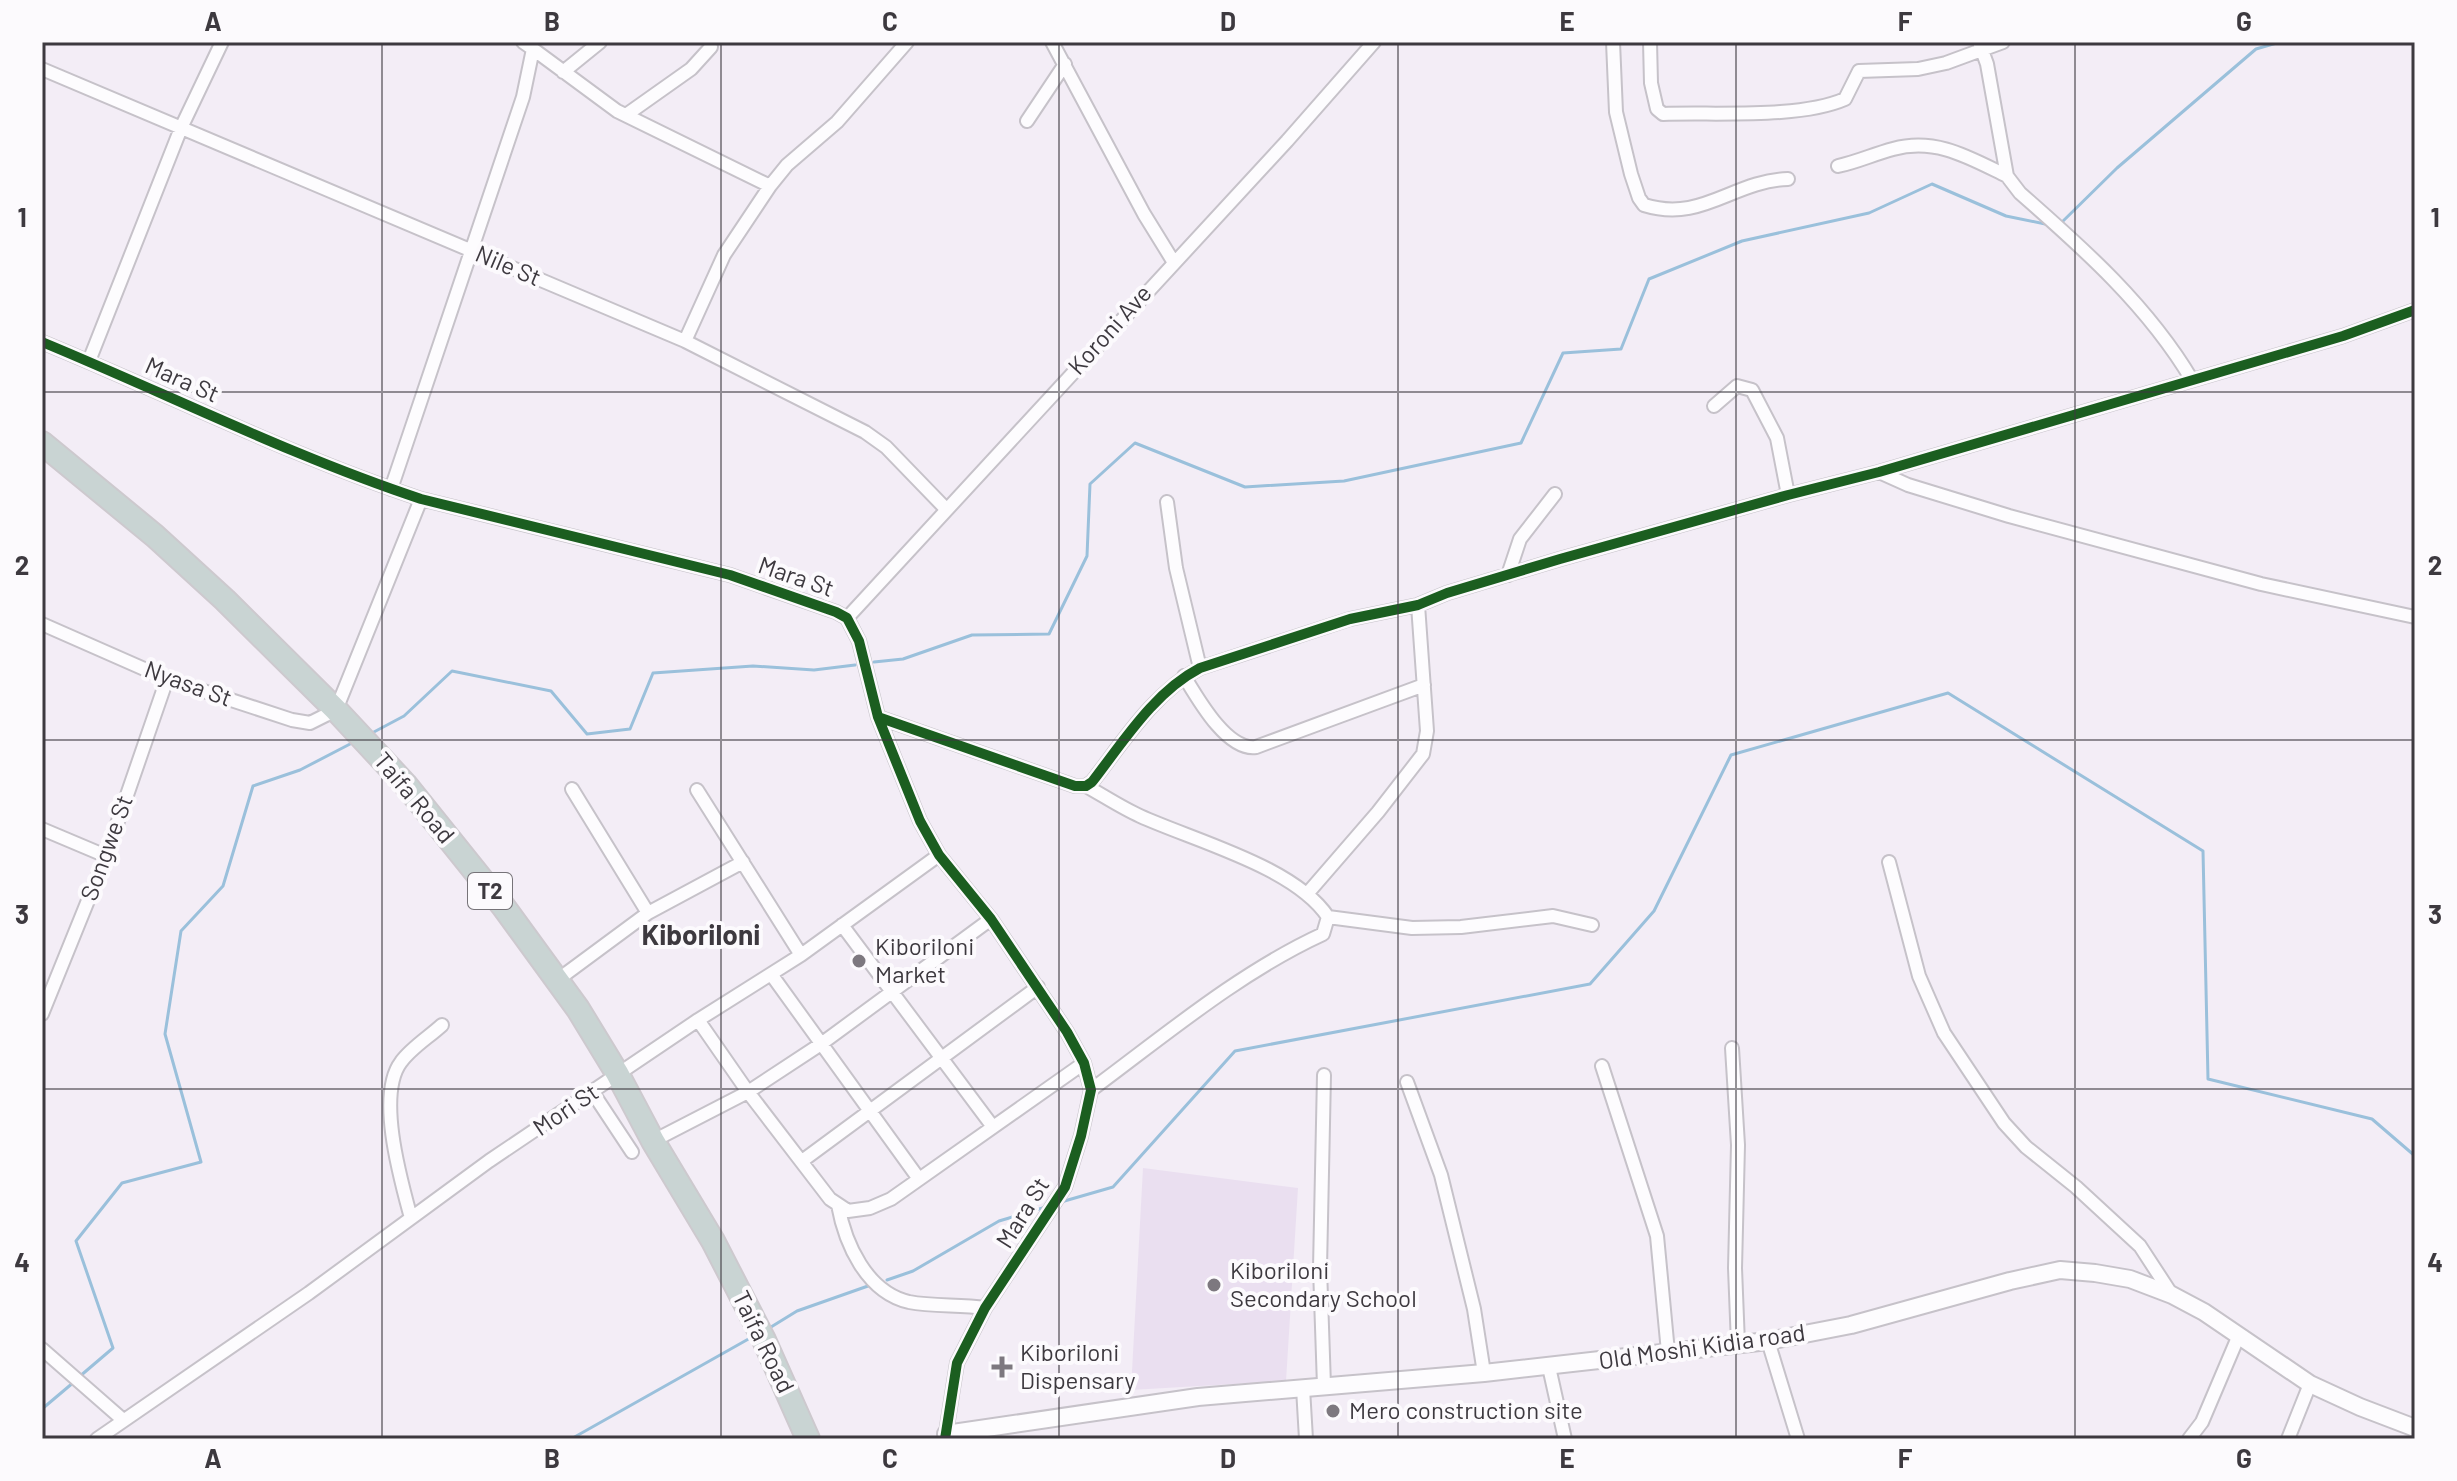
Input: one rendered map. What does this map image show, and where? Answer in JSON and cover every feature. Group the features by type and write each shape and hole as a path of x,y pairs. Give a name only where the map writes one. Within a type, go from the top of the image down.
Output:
{"highway":[{"name":"Taifa Road","path":"42,443 155,536 336,710 405,784 503,906 578,1009 617,1073 653,1141 713,1241 764,1340 808,1439"}],"street":[{"path":"89,361 181,128 222,42"},
{"path":"563,72 600,42"},
{"path":"685,341 724,255 770,186 787,165 837,122 907,42"},
{"path":"1052,42 1110,154 1173,261"},
{"name":"Koroni Ave","path":"847,618 1173,261 1287,141 1374,42"},
{"path":"1613,42 1616,112 1631,174 1644,205 1674,210 1695,208 1762,181 1788,179"},
{"path":"1650,42 1651,83 1657,109 1663,114 1756,113 1830,104 1845,99 1859,71 1918,69 1946,63 1981,45 2003,42"},
{"path":"1981,45 2007,176"},
{"path":"528,46 604,103 770,186"},
{"path":"391,489 523,97 528,46"},
{"path":"626,115 691,69 711,47"},
{"path":"1027,121 1065,64"},
{"name":"Nile St","path":"42,69 685,341 865,432 886,447 946,509"},
{"path":"1838,166 1897,147 1921,144 1946,147 2007,176 2020,193 2133,299 2156,326 2192,380"},
{"path":"1086,786 1143,717 1184,676 1200,668 1350,619 1418,605 1508,575 1879,472 2343,336 2415,310"},
{"name":"Mara St","path":"42,342 294,451 391,489 730,575 847,618 859,641 878,717 920,821 939,855 991,919 1067,1032 1084,1063 1091,1090 1065,1187 985,1308 957,1363 946,1436"},
{"path":"1714,406 1737,386 1752,390 1777,438 1788,495"},
{"path":"1879,472 1908,485 2009,516 2261,584 2415,617"},
{"path":"1508,575 1520,539 1555,494"},
{"path":"336,710 421,499"},
{"path":"1167,502 1176,568 1200,668"},
{"path":"1307,894 1423,754 1427,731 1418,605"},
{"name":"Nyasa St","path":"42,624 167,679 292,720 310,723 336,710"},
{"path":"1184,676 1216,723 1237,745 1246,749 1424,685"},
{"name":"Songwe St","path":"42,1014 106,856 167,679"},
{"path":"878,717 1075,786 1086,786 1136,814 1254,863 1307,894 1328,917 1412,928 1477,926 1553,916 1592,925"},
{"path":"572,789 648,913"},
{"path":"697,790 801,955"},
{"path":"42,829 106,856"},
{"name":"Mori St","path":"97,1439 309,1293 489,1161 593,1093 617,1073 801,955 939,855"},
{"path":"556,981 648,913 743,862"},
{"path":"1889,862 1919,976 1944,1033 2004,1123 2026,1147 2076,1187 2140,1246 2172,1295"},
{"path":"1091,1090 1243,980 1323,934 1328,917"},
{"path":"653,1141 748,1092 821,1044 991,919"},
{"path":"842,925 993,1127"},
{"path":"771,974 919,1179"},
{"path":"802,1161 1038,987"},
{"path":"698,1020 748,1092 830,1199 848,1211 870,1208 891,1199 1084,1063"},
{"path":"411,1218 399,1176 390,1101 393,1077 401,1061 442,1025"},
{"path":"1732,1048 1738,1145 1735,1268 1738,1344"},
{"path":"1602,1066 1657,1236 1668,1352"},
{"path":"1324,1075 1320,1268 1324,1386"},
{"path":"1407,1082 1441,1175 1474,1309 1484,1373"},
{"path":"593,1093 632,1152"},
{"path":"838,1205 848,1243 857,1259 874,1281 892,1295 907,1301 985,1308"},
{"name":"Old Moshi Kidia road","path":"946,1436 1198,1397 1549,1367 1768,1341 1851,1325 2060,1270 2130,1279 2172,1295 2239,1335 2310,1384 2415,1428"},
{"path":"2189,1439 2202,1422 2239,1335"},
{"path":"1768,1341 1798,1439"},
{"path":"42,1349 122,1419"},
{"path":"1549,1367 1565,1439"},
{"path":"2288,1439 2310,1384"},
{"path":"1303,1388 1306,1439"}],"shaded area":[{"name":"Kiboriloni Secondary School","path":"1143,1168 1298,1188 1286,1381 1131,1390"}],"waterway":[{"path":"2060,224 2117,168 2256,49 2280,42"},
{"path":"874,662 903,659 972,635 1049,634 1087,556 1090,484 1135,443 1245,487 1344,481 1521,443 1563,353 1621,349 1649,279 1742,241 1869,213 1932,184 2006,216 2050,225"},
{"path":"372,733 404,716 452,671 551,691 587,734 630,729 653,673 753,666 814,670 855,665"},
{"path":"1061,1202 1113,1187 1235,1051 1590,984 1654,911 1731,755 1948,693 2203,851 2208,1079 2372,1119 2415,1156"},
{"path":"79,1377 113,1348 76,1241 122,1183 201,1162 165,1034 181,931 223,886 253,786 300,770 352,743"},
{"path":"887,1280 913,1271 999,1221 1046,1207"},
{"path":"771,1327 797,1311 868,1286"},
{"path":"571,1439 752,1337"},
{"path":"42,1409 74,1382"}],"cycle path":[{"path":"878,717 1075,786 1086,786 1154,704 1183,678 1200,668 1350,619 1418,605 1447,593 1560,559 1879,472 2343,336 2415,310"},
{"path":"42,342 277,444 421,499 730,575 847,618 859,641 878,717 920,821 939,855 991,919 1067,1032 1084,1063 1091,1090 1065,1187 985,1308 957,1363 945,1439"}],"place":[{"name":"Kiboriloni Market","path":"859,961"},
{"name":"Kiboriloni Secondary School","path":"1214,1285"},
{"name":"Kiboriloni Dispensary","path":"1002,1367"},
{"name":"Mero construction site","path":"1333,1411"}],"district":[{"name":"Kiboriloni","path":"701,935"}]}
